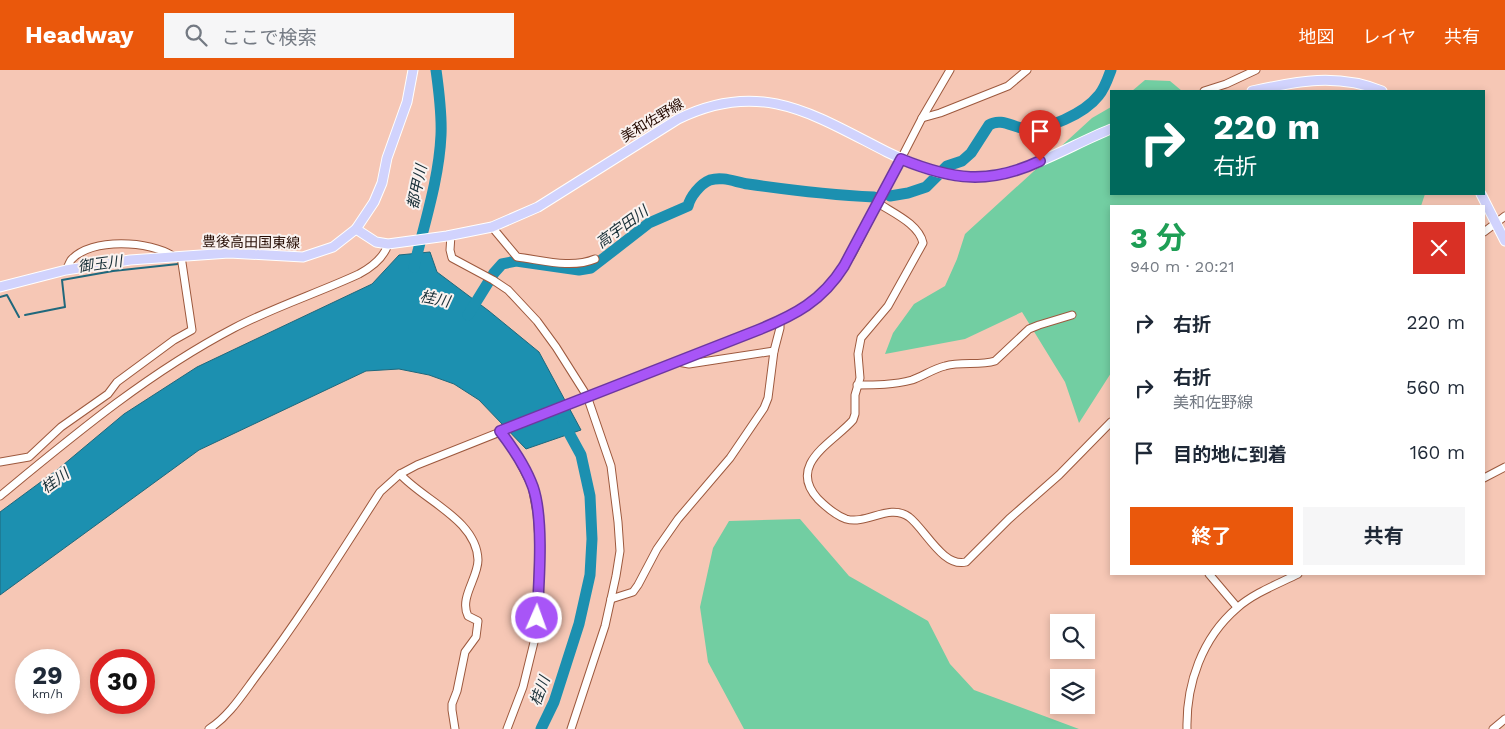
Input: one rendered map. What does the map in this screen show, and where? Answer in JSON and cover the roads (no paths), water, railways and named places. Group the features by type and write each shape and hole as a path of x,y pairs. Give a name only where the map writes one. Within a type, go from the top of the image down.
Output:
{"main road":[{"name":"豊後高田国東線","path":"0,287 66,270 130,260 229,253 303,257 333,247 356,229 369,211 382,182 387,158 407,102 413,70"},
{"path":"1256,90 1287,83 1323,80 1359,84 1379,90"},
{"name":"美和佐野線","path":"356,229 376,242 392,243 449,236 492,228 538,207 678,119 701,108 728,102 768,102 797,108 901,159 934,172 973,177 1015,171 1110,129"},
{"path":"1482,195 1505,241"}],"street":[{"path":"211,729 232,708 280,644 380,492 400,474 417,464 501,430 780,321 809,305 834,282 852,254 922,118 950,70"},
{"path":"922,118 940,113 1008,86 1027,70"},
{"path":"1207,90 1226,84 1256,70"},
{"path":"878,203 915,229 923,243 888,306 862,338 858,346 860,378 855,395 855,414 852,420 825,444 814,458 808,474 810,488 826,507 846,519 860,520 889,513 902,513 915,522 943,554 955,562 961,563 971,558 1008,519 1059,475 1110,423"},
{"path":"1485,231 1505,216"},
{"path":"492,228 517,257 568,264 595,259"},
{"path":"449,236 452,258 458,263 491,278 517,299 537,321 556,347 586,397 606,451 616,496 620,551 605,626 571,729"},
{"path":"0,462 29,457 61,427 108,394 116,382 174,340 192,330 177,256 165,250 123,243 104,245 79,254 71,261 66,270"},
{"path":"0,496 119,401 150,379 234,328 359,274 369,268 386,252 392,243"},
{"path":"857,385 878,386 896,383 912,380 946,365 995,361 1021,335 1029,330 1072,315"},
{"path":"611,599 632,592 638,585 657,549 730,458 767,403 780,321"},
{"path":"677,362 684,364 774,351"},
{"path":"501,430 532,486 539,540 537,630 523,687 508,729"},
{"path":"1485,477 1505,467"},
{"path":"400,474 412,488 424,495 462,525 470,535 476,549 477,565 469,591 466,610 468,616 476,619 478,622 476,637 465,652 457,691 452,704 455,729"},
{"path":"1210,575 1237,607"},
{"path":"1187,729 1189,694 1200,660 1219,628 1237,607 1296,575"},
{"path":"1493,729 1505,719"}],"water":[{"path":"430,252 437,272 539,352 581,430 526,449 479,400 454,384 429,375 399,369 366,371 199,450 0,595 0,512 57,470 124,414 197,367 372,284 399,255"}],"waterway":[{"name":"都甲川","path":"414,267 440,152 441,119 436,70"},
{"name":"高宇田川","path":"890,196 926,187 947,166 962,161 971,153 989,125 993,123 1001,122 1022,128 1042,127 1064,120 1075,114 1093,102 1099,95 1105,86 1111,70"},
{"name":"高宇田川","path":"468,315 494,273 502,264 516,261 579,270 591,268 649,223 688,206 696,191 710,180 724,179 795,190 874,197"},
{"name":"御玉川","path":"25,315 65,307 62,280 113,271 178,264"},
{"name":"御玉川","path":"0,297 7,295 19,317"},
{"name":"桂川","path":"541,729 554,702 579,624 590,575 592,539 590,496 581,455 563,422"}]}
